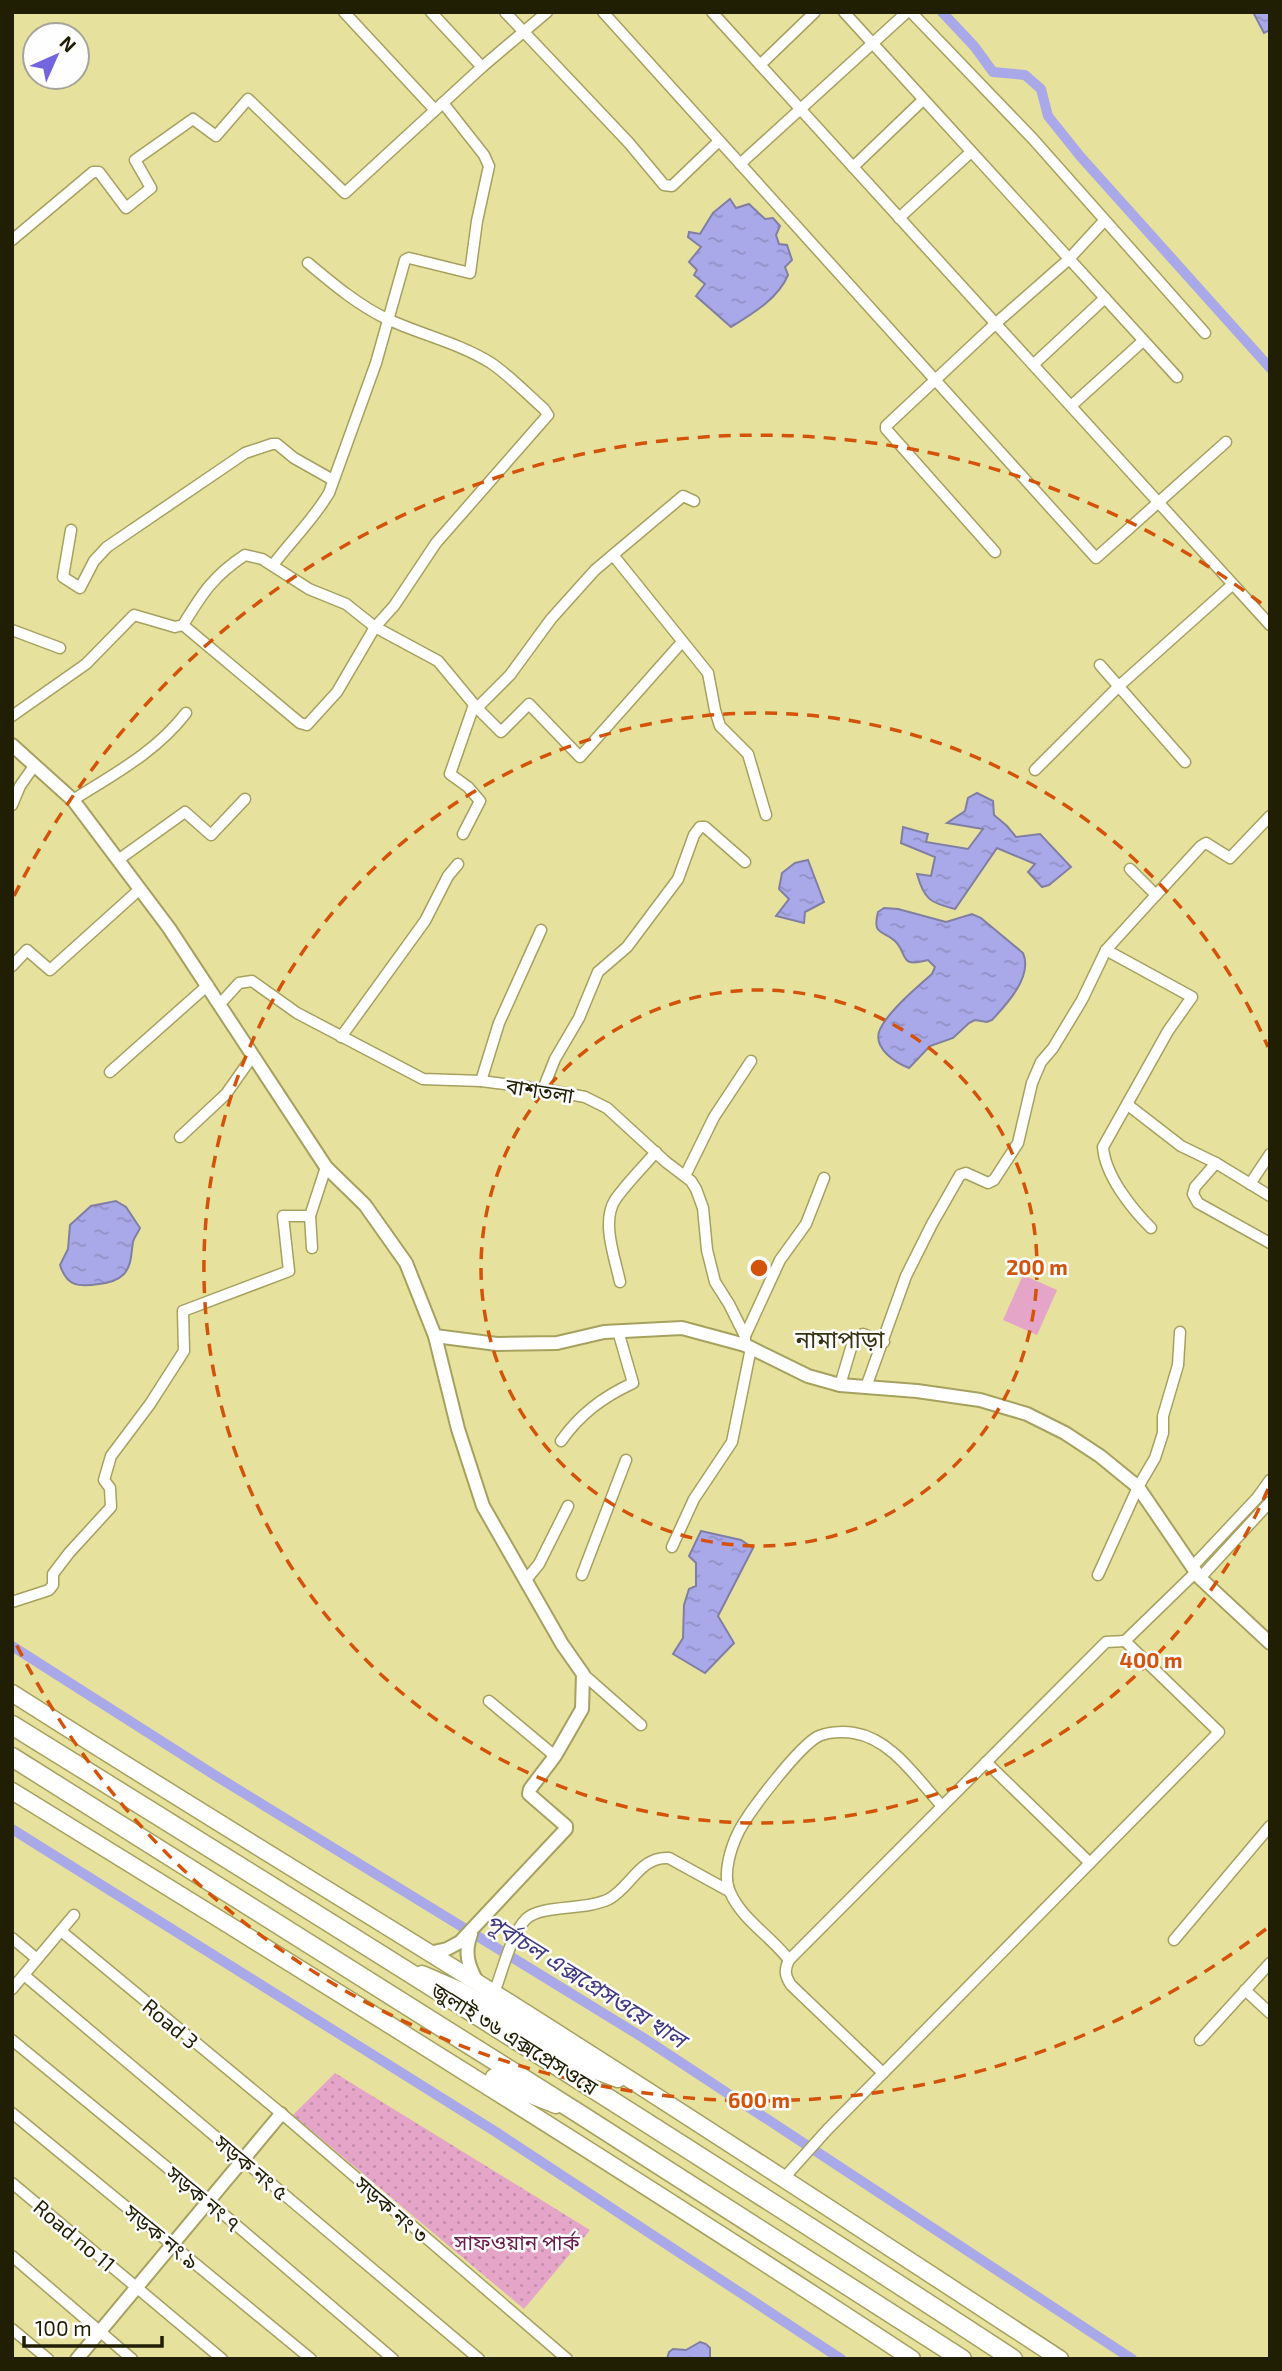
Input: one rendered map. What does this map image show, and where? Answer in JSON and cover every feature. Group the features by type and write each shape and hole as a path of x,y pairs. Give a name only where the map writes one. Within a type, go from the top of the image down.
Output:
{"highway":[{"name":"জুলাই ৩৬ এক্সপ্রেসওয়ে","path":"12,1725 765,2196 1013,2359"},
{"name":"জুলাই ৩৬ এক্সপ্রেসওয়ে","path":"12,1757 578,2113 962,2359"}],"main road":[{"path":"12,1693 635,2082 1060,2359"},
{"path":"12,1791 391,2024 707,2224 912,2359"},
{"path":"403,1968 457,1989 596,2071 635,2082"},
{"path":"391,2024 413,2031 506,2085 578,2113"}],"street":[{"path":"273,565 288,544 318,512 329,494 376,363 405,260 409,258 470,273 477,221 489,166 484,155 439,107 344,12"},
{"path":"431,12 482,68"},
{"path":"505,12 629,143 664,185 672,186 719,141"},
{"path":"12,240 93,172 99,172 126,208 151,188 135,160 193,119 216,136 248,99 345,193 547,12"},
{"path":"603,12 1096,558 1226,442"},
{"path":"760,65 815,12"},
{"path":"844,12 1177,377"},
{"path":"740,164 909,12 1033,139 1205,333"},
{"path":"716,14 1270,625"},
{"path":"853,167 923,100"},
{"path":"899,218 971,152"},
{"path":"995,552 886,429 935,379 1068,260 1104,221"},
{"path":"183,625 300,723 307,725 337,692 375,627 394,606 436,542 548,415 494,365 470,351 388,319 340,289 308,263"},
{"path":"1034,365 1105,298"},
{"path":"1072,406 1143,341"},
{"path":"71,530 63,577 80,588 94,561 107,547 245,453 275,443 294,458 333,480"},
{"path":"463,834 480,801 468,787 450,774 476,706 510,675 551,619 595,570 684,495 694,501"},
{"path":"12,716 86,664 134,615 176,627 183,625 205,590 223,569 245,555 273,565 309,589 346,604 375,627 438,661 502,732 529,704 580,757 682,642"},
{"path":"613,555 708,673 720,726 748,754 766,815"},
{"path":"1035,769 1119,686 1232,585"},
{"path":"12,629 60,648"},
{"path":"1100,665 1185,762"},
{"path":"73,800 153,749 186,713"},
{"path":"12,745 73,800 208,985 252,1057 326,1167 365,1205 406,1263 435,1336 458,1429 483,1506 562,1644 583,1674 640,1725"},
{"path":"12,805 20,786 34,766"},
{"path":"118,860 185,812 211,835 245,799"},
{"path":"866,1387 906,1276 932,1224 960,1175 966,1173 988,1183 994,1180 1018,1143 1032,1083 1041,1062 1053,1048 1082,1000 1106,950 1201,846 1206,843 1230,858 1270,816"},
{"path":"543,1089 555,1059 579,1018 598,972 627,947 678,879 694,835 700,827 705,827 745,862"},
{"path":"341,1037 425,920 448,876 458,864"},
{"path":"1130,869 1156,895"},
{"path":"12,966 27,950 50,970 140,890"},
{"path":"481,1081 499,1023 541,930"},
{"path":"1106,950 1192,996 1168,1031 1103,1147 1104,1158 1117,1183 1140,1217 1151,1227"},
{"name":"বাশতলা","path":"220,1004 239,984 246,980 251,981 297,1013 423,1079 481,1081 543,1089 585,1097 607,1108 696,1189 715,1282 729,1304 747,1343"},
{"path":"110,1072 208,985"},
{"path":"180,1137 226,1094 252,1057"},
{"path":"685,1177 714,1117 751,1060"},
{"path":"1128,1105 1181,1146 1216,1163 1270,1196"},
{"path":"620,1282 610,1232 614,1201 656,1152"},
{"path":"1250,1184 1270,1154"},
{"path":"1216,1163 1195,1187 1193,1195 1198,1203 1270,1243"},
{"path":"312,1248 310,1216 326,1167"},
{"path":"672,1547 694,1499 732,1442 747,1343 780,1260 806,1224 824,1178"},
{"path":"12,1602 49,1590 53,1585 53,1574 111,1507 110,1488 104,1480 111,1456 150,1404 184,1351 183,1311 289,1272 284,1216 310,1216"},
{"path":"435,1336 497,1344 557,1343 604,1332 682,1328 747,1343 808,1376 840,1385 917,1391 980,1400 1027,1414 1065,1433 1100,1456 1138,1488 1197,1572 1270,1643"},
{"path":"561,1441 574,1422 590,1408 613,1392 633,1383 618,1331"},
{"path":"1098,1575 1138,1488 1155,1458 1163,1433 1163,1416 1178,1365 1180,1332"},
{"path":"840,1385 855,1338 863,1334 884,1342"},
{"path":"582,1575 626,1460"},
{"path":"1197,1572 1270,1480"},
{"path":"883,2073 791,1985 786,1978 785,1969 789,1961 1106,1643 1125,1641 1268,1505 1257,1498"},
{"path":"525,1581 539,1564 568,1506"},
{"path":"784,2178 883,2073 1219,1732 1125,1641"},
{"path":"478,1984 468,1961 466,1947 473,1931 566,1829 566,1826 528,1794 555,1756 582,1709 583,1674"},
{"path":"489,1701 555,1756"},
{"path":"729,1891 729,1860 739,1830 795,1756 819,1736 856,1733 879,1741 942,1806"},
{"path":"986,1762 1090,1863"},
{"path":"1174,1940 1270,1826"},
{"path":"494,1993 516,1937 528,1917 538,1912 581,1908 610,1898 658,1857 668,1858 729,1891 740,1909 789,1961"},
{"path":"12,1989 74,1915"},
{"name":"Road 3","path":"61,1931 284,2116"},
{"path":"429,1953 447,1949 473,1931"},
{"path":"12,1938 37,1959"},
{"path":"1199,2040 1270,1963"},
{"name":"সড়ক নং ৫","path":"24,1975 479,2359"},
{"path":"1245,1990 1270,2013"},
{"name":"সড়ক নং ৭","path":"12,2039 212,2204 393,2359"},
{"name":"সড়ক নং ৯","path":"12,2113 311,2359"},
{"path":"77,2359 103,2334 284,2116"},
{"name":"সড়ক নং ৩","path":"284,2116 567,2359"},
{"name":"Road no 11","path":"12,2183 222,2359"},
{"path":"12,2256 132,2359"},
{"path":"12,2329 48,2359"},
{"path":"88,2359 103,2334"}],"green space":[{"path":"1023,1275 1057,1290 1037,1335 1003,1320"},
{"name":"সাফওয়ান পার্ক","path":"335,2073 590,2230 524,2309 293,2115"}],"water":[{"path":"1253,12 1270,12 1270,30 1264,33"},
{"path":"730,199 736,208 749,204 765,219 773,218 780,226 776,235 779,244 787,245 792,260 785,267 788,275 778,291 764,305 731,327 696,296 705,284 694,275 697,270 689,262 701,247 688,237 689,232 700,234 713,213"},
{"path":"977,793 993,801 994,815 1016,837 1040,834 1071,867 1049,885 1042,887 1028,872 1035,864 997,848 955,909 929,899 917,874 931,876 935,857 901,843 903,827 928,834 926,842 968,849 983,829 947,823 965,811 968,798"},
{"path":"808,860 824,902 805,912 804,923 776,916 789,899 779,889 782,873 795,863"},
{"path":"884,908 898,909 946,922 972,914 981,918 1023,953 1025,962 1022,980 1017,989 992,1020 975,1020 969,1023 953,1038 930,1046 909,1068 892,1059 883,1050 878,1038 879,1032 894,1009 932,974 935,967 928,960 908,961 895,941 878,929 878,912"},
{"path":"116,1201 126,1207 140,1228 134,1240 129,1267 116,1280 102,1284 75,1284 66,1278 60,1265 68,1249 70,1225 91,1206"},
{"path":"701,1531 741,1540 753,1548 718,1616 734,1643 705,1673 673,1654 683,1638 684,1605 689,1589 696,1586 696,1563 689,1556"},
{"path":"700,2342 710,2348 710,2359 667,2359 673,2349 686,2350"}],"waterway":[{"path":"942,12 974,46 993,72 1025,75 1041,89 1048,116 1080,156 1270,368"},
{"name":"পূর্বাচল এক্সপ্রেসওয়ে খাল","path":"12,1646 216,1776 642,2037 1132,2359"},
{"name":"পূর্বাচল এক্সপ্রেসওয়ে খাল","path":"12,1829 496,2132 841,2359"}],"district":[{"name":"নামাপাড়া","path":"840,1338"}]}
